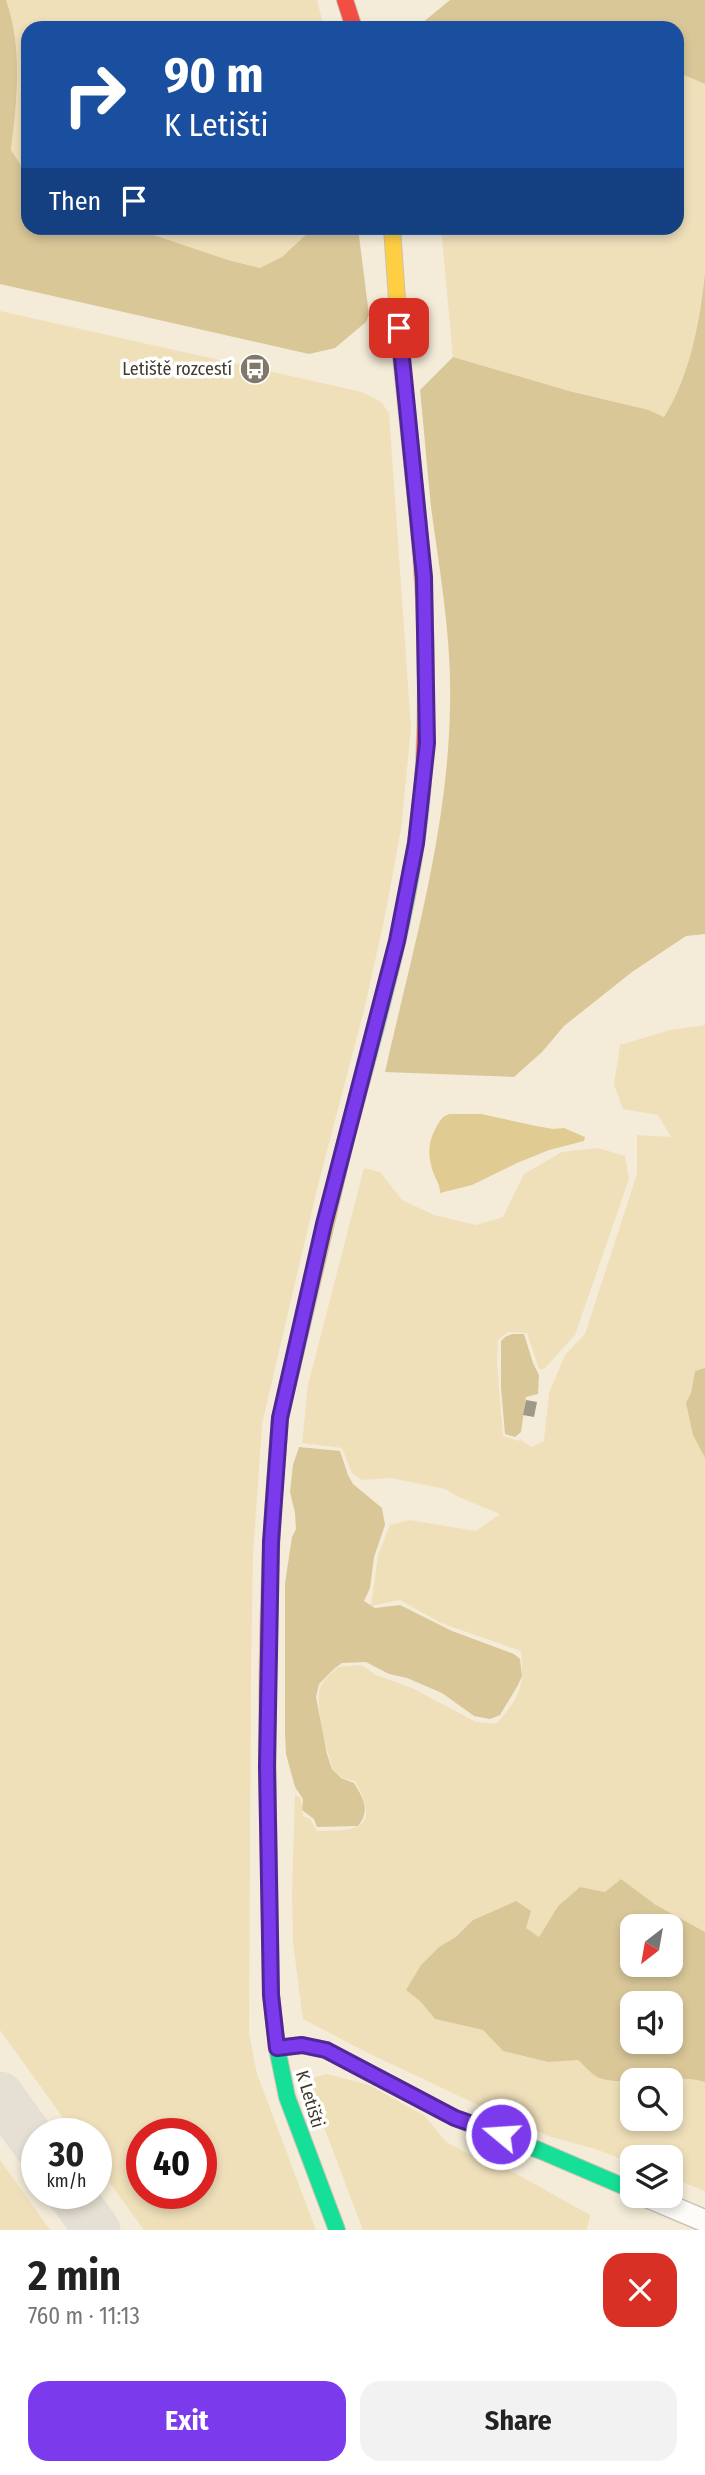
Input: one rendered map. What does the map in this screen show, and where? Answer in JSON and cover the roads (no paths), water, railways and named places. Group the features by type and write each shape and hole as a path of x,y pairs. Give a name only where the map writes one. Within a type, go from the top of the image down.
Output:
{"street":[{"path":"345,0 352,21"},
{"name":"K Letišti","path":"337,2230 294,2118 277,2048 271,1995 267,1766 271,1542 278,1441 292,1362 324,1224 400,928 416,843 427,743 424,577 401,356 392,235"},
{"path":"277,2048 302,2045 326,2050 455,2118 620,2185"},
{"path":"674,2208 705,2221"}],"place":[{"name":"Letiště rozcestí","path":"255,369"}]}
